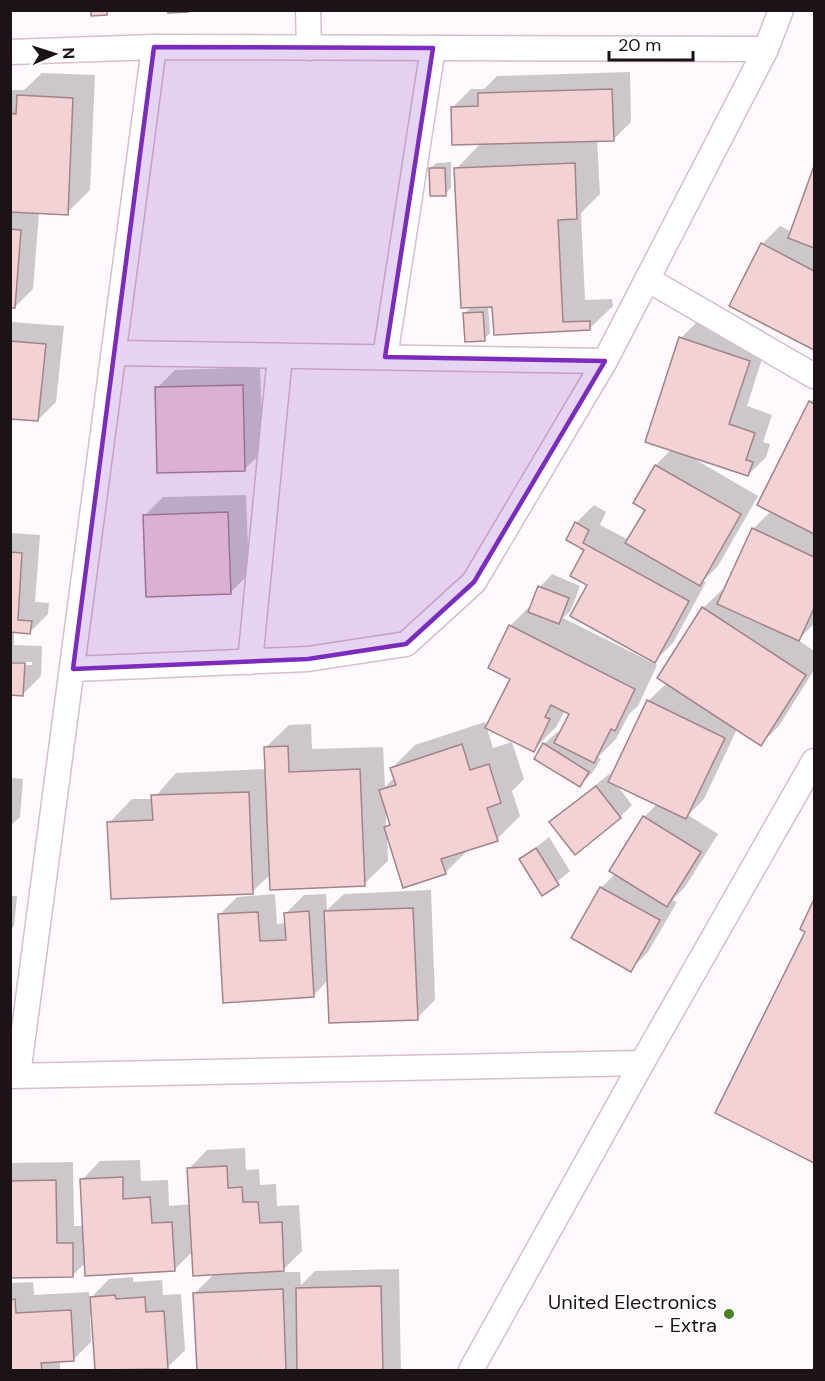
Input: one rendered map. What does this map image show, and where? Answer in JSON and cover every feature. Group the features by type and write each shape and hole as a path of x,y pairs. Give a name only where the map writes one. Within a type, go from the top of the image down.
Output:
{"street":[{"path":"308,10 309,48"},
{"path":"73,669 308,660 406,644 474,582 605,361 766,49 781,10"},
{"path":"154,47 73,669 14,1076 642,1063"},
{"path":"10,52 154,47 766,49"},
{"path":"385,357 433,48"},
{"path":"647,279 814,376"},
{"path":"114,353 605,361"},
{"path":"250,662 280,356"},
{"path":"471,1371 642,1063 814,761"}],"highlighted area":[{"path":"154,47 433,48 385,357 605,361 474,582 406,644 308,659 73,669"}],"building":[{"path":"91,10 107,10 107,15 91,16"},
{"path":"167,10 188,10 188,12 168,13"},
{"path":"612,89 614,141 452,145 451,107 478,106 478,93"},
{"path":"17,95 73,98 68,215 10,212 10,113 16,114"},
{"path":"575,163 577,219 558,220 563,322 590,321 590,330 494,335 492,307 461,308 454,168"},
{"path":"814,166 814,248 788,238"},
{"path":"429,168 445,168 446,196 430,196"},
{"path":"10,229 21,230 15,308 10,308"},
{"path":"761,243 814,271 814,350 729,306"},
{"path":"483,312 485,341 465,342 463,313"},
{"path":"679,337 750,361 729,424 755,433 746,460 753,462 748,476 645,442"},
{"path":"10,341 46,344 38,421 10,419"},
{"path":"243,385 245,471 157,473 155,387"},
{"path":"809,401 814,404 814,534 757,505"},
{"path":"655,465 741,514 700,586 625,543 645,510 633,503"},
{"path":"228,512 231,594 146,597 143,515"},
{"path":"575,522 589,530 583,543 689,601 655,663 570,616 587,585 570,576 584,550 566,540"},
{"path":"752,528 814,557 814,608 799,641 717,604"},
{"path":"10,552 22,553 18,620 32,621 30,634 10,632"},
{"path":"538,586 569,598 559,624 528,612"},
{"path":"702,607 806,675 761,746 657,678"},
{"path":"509,625 635,689 615,731 611,729 594,763 554,743 569,714 551,705 545,717 550,719 534,752 485,728 510,679 488,668"},
{"path":"10,663 25,663 23,696 10,695"},
{"path":"647,700 725,738 686,819 608,782"},
{"path":"543,743 589,772 580,787 534,759"},
{"path":"462,744 470,770 489,764 501,803 487,808 498,841 441,859 446,874 403,888 384,827 390,825 379,790 396,785 390,768"},
{"path":"288,746 289,772 360,769 365,886 270,890 264,747"},
{"path":"596,786 621,818 575,855 549,822"},
{"path":"249,792 253,894 111,899 107,822 153,820 151,795"},
{"path":"643,816 701,852 667,907 609,871"},
{"path":"536,848 559,885 542,896 519,859"},
{"path":"600,887 660,920 631,972 571,938"},
{"path":"814,899 814,1163 715,1113 805,932 800,929"},
{"path":"413,908 418,1020 329,1023 324,911"},
{"path":"309,911 314,997 223,1003 218,914 258,912 260,941 286,940 284,913"},
{"path":"227,1166 228,1188 242,1187 243,1202 258,1202 260,1223 282,1222 284,1271 193,1276 187,1168"},
{"path":"123,1177 123,1199 150,1197 152,1223 172,1222 175,1271 85,1276 80,1179"},
{"path":"56,1180 57,1243 73,1243 73,1277 10,1278 10,1181"},
{"path":"381,1286 383,1370 297,1370 296,1288"},
{"path":"283,1289 286,1370 197,1370 193,1293"},
{"path":"115,1295 116,1299 145,1297 146,1312 164,1311 168,1369 95,1370 90,1297"},
{"path":"15,1299 16,1313 71,1310 74,1361 41,1363 42,1370 10,1370 10,1300"}],"place":[{"name":"United Electronics - Extra","path":"729,1314"}]}
